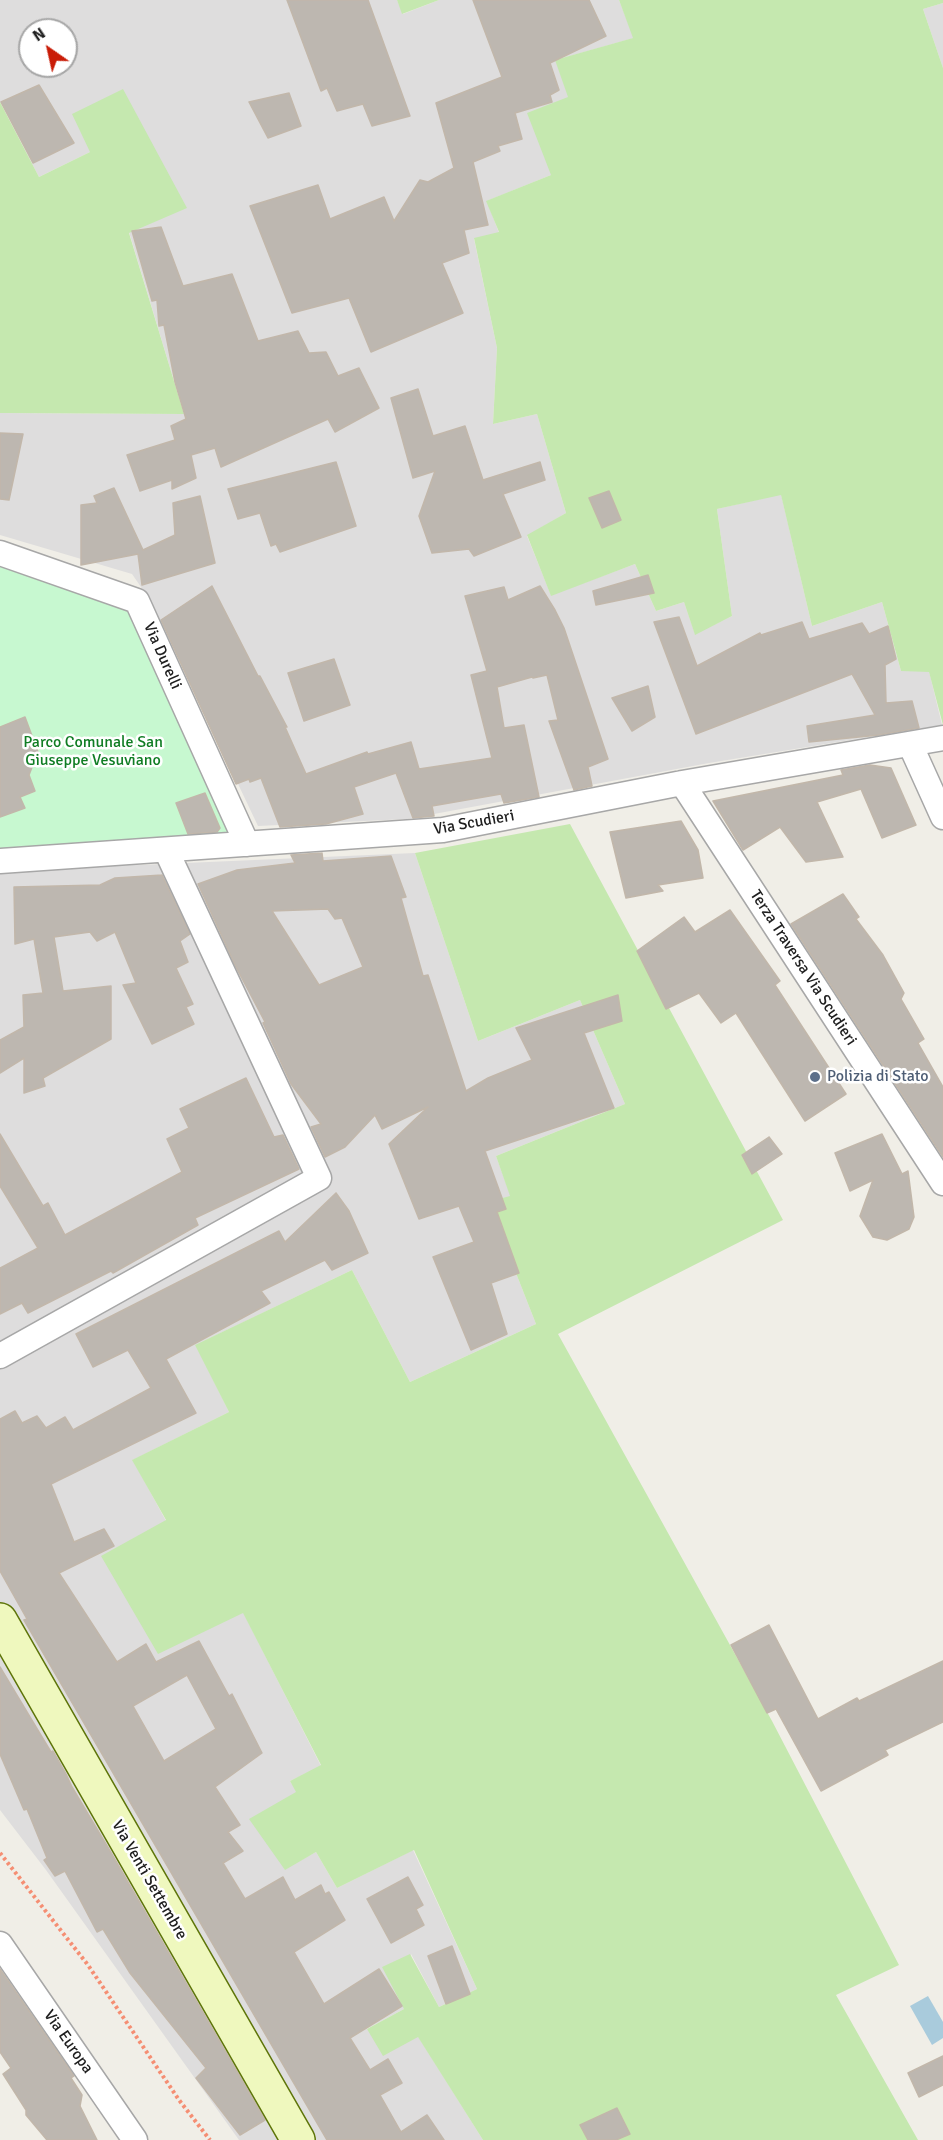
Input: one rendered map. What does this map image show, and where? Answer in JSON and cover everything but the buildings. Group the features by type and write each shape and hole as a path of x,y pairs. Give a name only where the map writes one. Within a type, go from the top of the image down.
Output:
{"main road":[{"name":"Via Venti Settembre","path":"0,1620 298,2140"}],"street":[{"name":"Via Durelli","path":"0,553 136,601 247,844"},
{"name":"Via Scudieri","path":"0,861 443,830 682,783 943,738"},
{"path":"910,744 943,817"},
{"name":"Terza Traversa Via Scudieri","path":"682,783 943,1183"},
{"path":"0,1356 318,1178 166,850"},
{"name":"Via Europa","path":"0,1944 135,2140"}],"path":[{"path":"0,1853 88,1965 179,2100 210,2140"}],"shaded area":[{"path":"0,0 397,0 403,14 439,0 619,0 634,38 556,60 569,97 551,175 487,201 499,233 474,239 497,348 493,424 537,414 566,513 527,536 551,595 635,564 656,611 684,602 695,634 732,616 717,509 781,494 812,626 882,602 901,671 929,671 942,725 709,763 407,819 258,826 152,603 132,574 0,535 0,413 184,414 129,232 90,152 39,177 0,102"},
{"path":"943,3 943,68 923,9"},
{"path":"415,853 478,1041 580,1000 625,1104 496,1156 511,1197 488,1202 536,1324 410,1382 352,1270 196,1345 229,1412 133,1460 166,1521 243,1612 321,1766 290,1781 297,1792 284,1869 316,1852 337,1888 413,1850 477,1989 439,2007 411,1954 404,2009 367,2029 418,2036 483,2140 239,2140 46,1870 0,1810 0,867 140,865"}],"green space":[{"path":"397,0 439,0 402,14"},
{"path":"619,0 943,0 943,3 923,9 943,68 943,725 929,672 901,671 882,602 812,626 781,495 717,509 732,616 695,635 684,602 656,611 635,564 551,596 527,535 566,513 537,414 493,424 497,348 474,238 499,232 486,201 551,175 527,113 568,97 555,60 633,38"},
{"path":"123,89 187,208 129,233 184,414 0,413 0,102 39,177 90,152 72,114"},
{"name":"Parco Comunale San Giuseppe Vesuviano","path":"0,562 130,607 232,835 0,852"},
{"path":"570,824 783,1220 558,1334 772,1721 899,1965 836,1995 918,2140 483,2140 418,2037 383,2056 367,2029 404,2009 382,1967 410,1954 439,2007 477,1989 414,1850 337,1888 316,1852 285,1870 249,1819 296,1792 290,1781 321,1765 243,1613 158,1654 101,1556 166,1520 132,1460 229,1412 195,1345 352,1270 410,1382 536,1324 488,1202 510,1196 496,1156 625,1104 580,1000 478,1041 415,853"}],"water":[{"path":"928,1996 943,2022 943,2038 932,2045 910,2006"}],"place":[{"name":"Polizia di Stato","path":"815,1077"}]}
